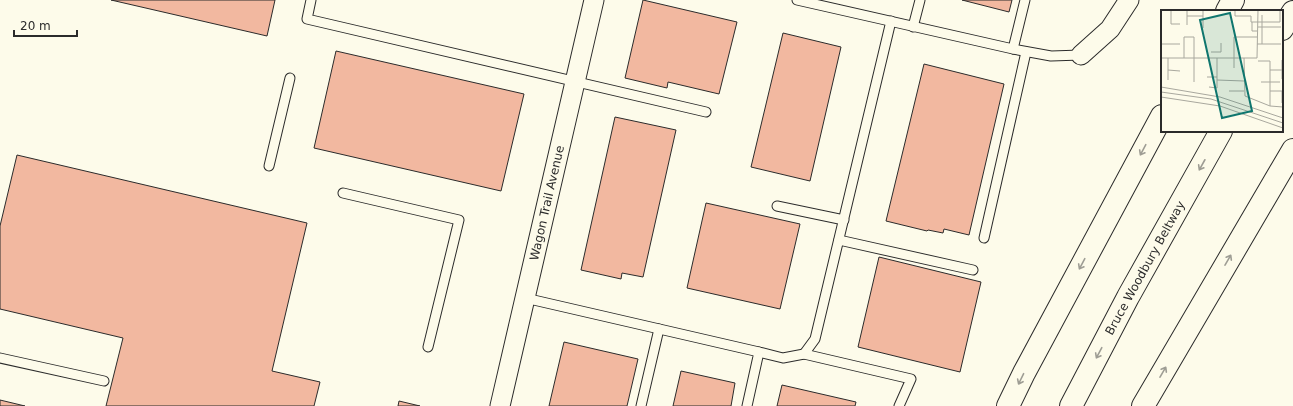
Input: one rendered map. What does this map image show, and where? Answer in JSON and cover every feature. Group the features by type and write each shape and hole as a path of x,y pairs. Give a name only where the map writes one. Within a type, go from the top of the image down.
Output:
{"highway":[{"path":"1228,10 1233,0"},
{"path":"1283,27 1293,12"},
{"path":"1008,406 1161,118"},
{"name":"Bruce Woodbury Beltway","path":"1071,406 1128,297 1220,132"},
{"path":"1144,406 1293,150"}],"street":[{"name":"Wagon Trail Avenue","path":"500,406 594,0"},
{"path":"1081,55 1110,29 1130,0"}],"lane":[{"path":"312,0 307,19 706,112"},
{"path":"798,0 821,3 914,27 1026,52 1051,56 1081,55"},
{"path":"914,27 920,0"},
{"path":"1013,49 1025,0"},
{"path":"804,354 815,340 891,21"},
{"path":"984,238 1026,52"},
{"path":"269,166 290,78"},
{"path":"343,193 459,220 428,347"},
{"path":"777,206 844,220"},
{"path":"838,240 972,270"},
{"path":"525,298 783,358 804,354 911,379 899,406"},
{"path":"641,406 659,329"},
{"path":"747,406 759,352"},
{"path":"0,358 104,381"}],"building":[{"path":"111,0 275,0 267,36"},
{"path":"643,0 737,22 719,94 668,82 667,88 625,78"},
{"path":"962,0 1012,0 1009,12"},
{"path":"783,33 841,47 810,181 751,167"},
{"path":"336,51 524,94 501,191 314,148"},
{"path":"924,64 1004,84 969,235 944,229 943,233 927,231 886,221"},
{"path":"615,117 676,130 643,277 622,273 621,279 581,270"},
{"path":"17,155 307,223 272,371 320,382 314,406 106,406 123,338 0,309 0,226"},
{"path":"706,203 800,224 780,309 687,288"},
{"path":"879,257 981,282 960,372 858,347"},
{"path":"564,342 638,359 627,406 549,406"},
{"path":"681,371 735,383 731,406 673,406"},
{"path":"782,385 856,402 855,406 777,406"},
{"path":"0,400 25,406 0,406"},
{"path":"399,401 420,406 398,406"}]}
